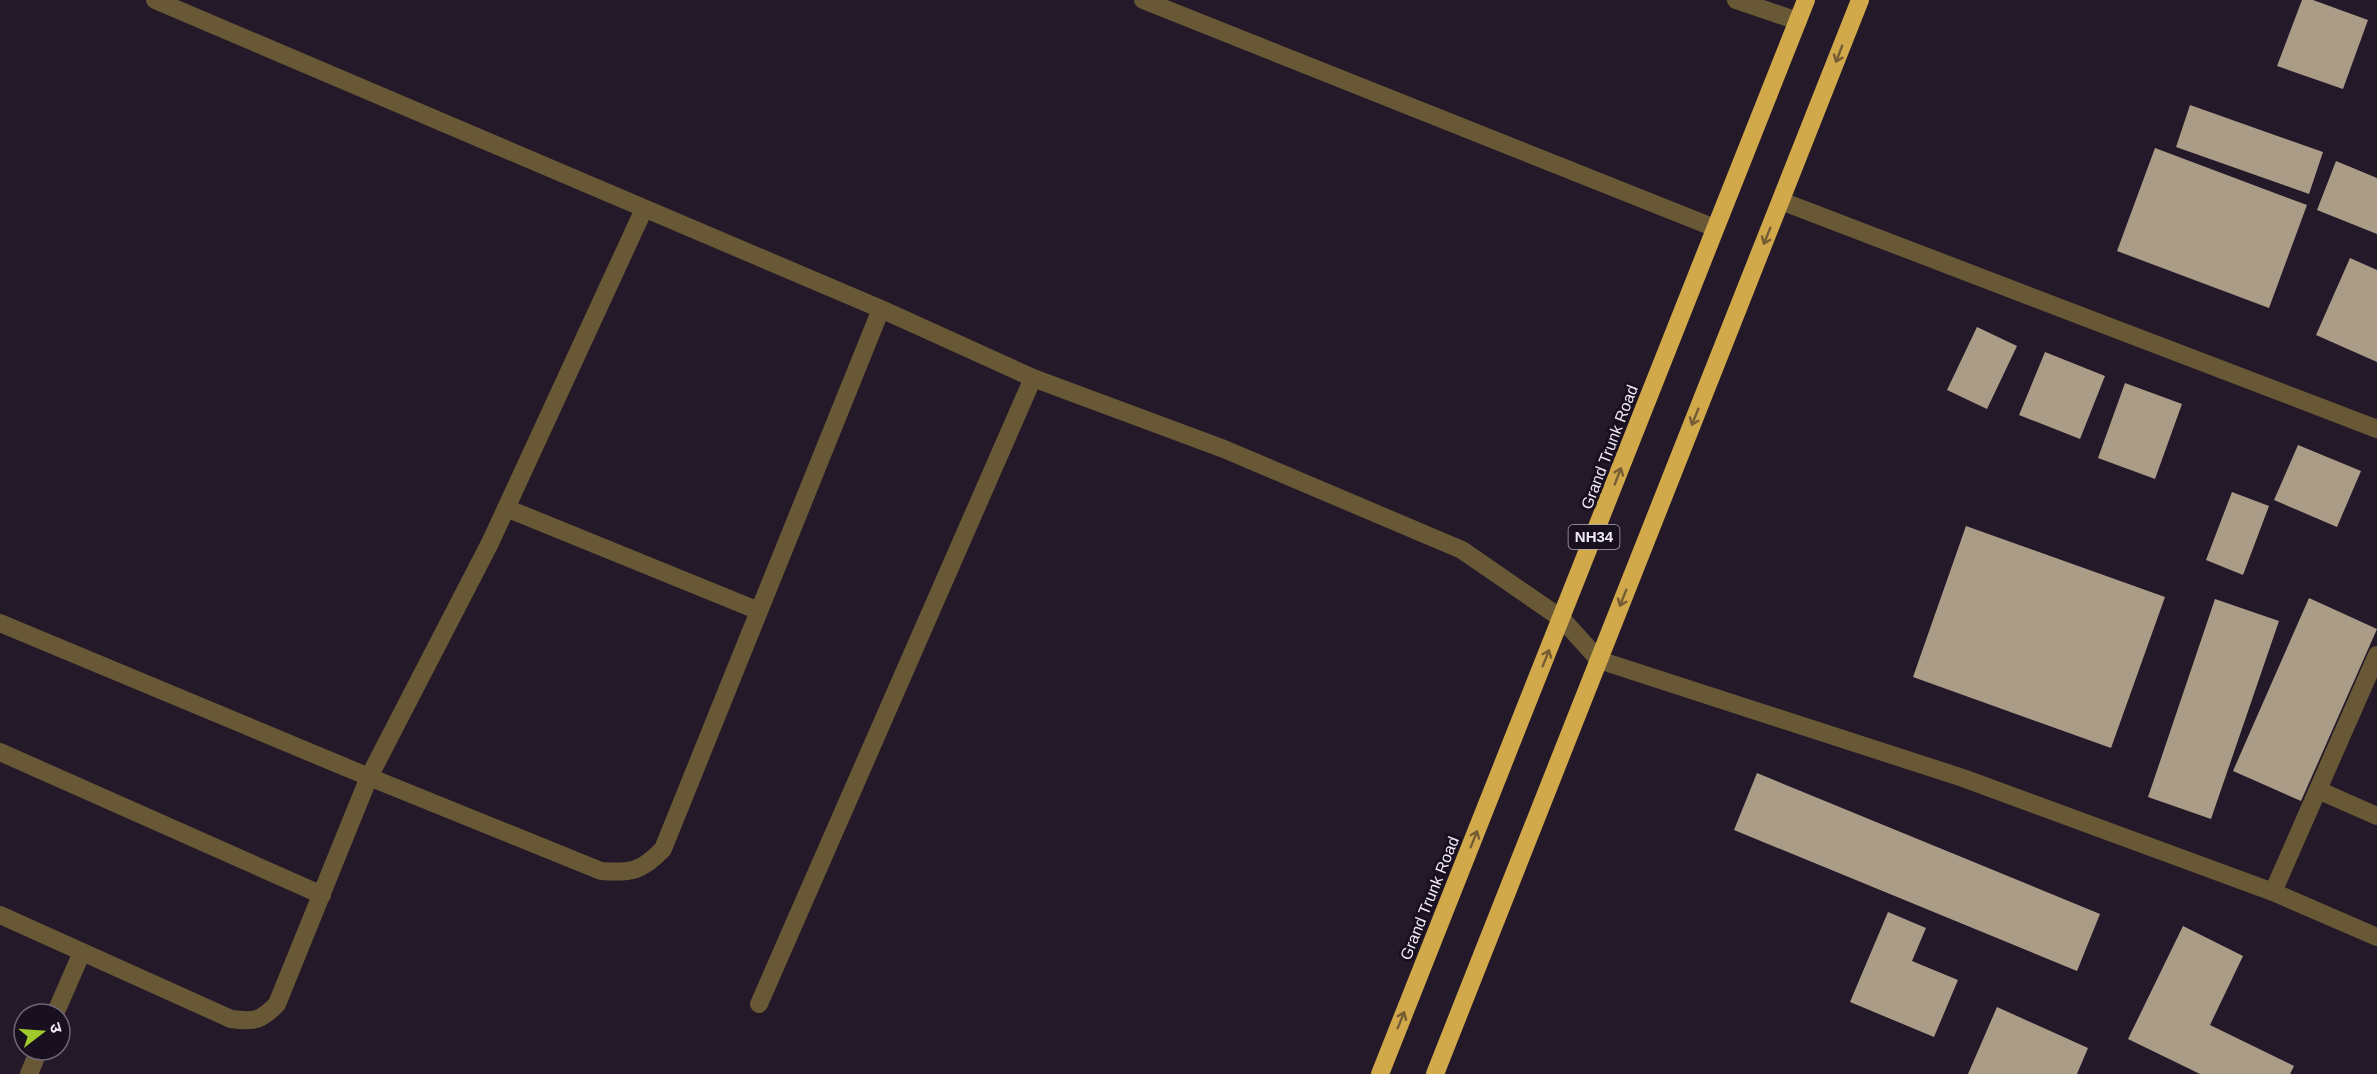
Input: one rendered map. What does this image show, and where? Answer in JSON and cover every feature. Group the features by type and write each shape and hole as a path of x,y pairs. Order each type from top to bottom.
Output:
{"highway":[{"name":"Grand Trunk Road","path":"1380,1074 1806,0"},
{"name":"NH34","path":"1435,1074 1860,0"}],"street":[{"path":"155,0 881,309 1033,378 1224,449 1462,550 1562,619 1599,660 1963,778 2273,892 2377,937"},
{"path":"1143,0 1715,228"},
{"path":"1736,0 1798,21"},
{"path":"1781,201 2377,429"},
{"path":"0,915 231,1019 246,1021 264,1018 277,1004 369,777 506,508 644,209"},
{"path":"0,623 601,871 627,873 648,865 663,849 881,309"},
{"path":"759,1004 1033,378"},
{"path":"506,508 759,611"},
{"path":"2273,892 2377,655"},
{"path":"0,752 322,895"},
{"path":"2318,790 2377,816"},
{"path":"60,1002 82,952"}],"building":[{"path":"2302,0 2313,0 2368,20 2343,89 2277,66"},
{"path":"2190,105 2323,152 2309,194 2176,147"},
{"path":"2155,148 2307,205 2269,308 2117,251"},
{"path":"2336,161 2377,178 2377,234 2317,210"},
{"path":"2350,258 2377,270 2377,362 2316,335"},
{"path":"1977,327 2017,346 1987,409 1947,390"},
{"path":"2045,352 2105,376 2080,439 2019,415"},
{"path":"2125,383 2182,404 2155,479 2098,458"},
{"path":"2298,445 2361,471 2337,527 2274,500"},
{"path":"2232,492 2269,506 2243,575 2206,560"},
{"path":"1966,526 2165,597 2111,748 1913,677"},
{"path":"2309,598 2377,629 2301,801 2233,771"},
{"path":"2215,599 2279,621 2211,819 2148,797"},
{"path":"1757,773 2100,914 2077,971 1734,830"},
{"path":"1888,912 1926,928 1912,961 1958,980 1934,1037 1850,1002"},
{"path":"2183,926 2243,956 2210,1025 2294,1066 2290,1074 2200,1074 2128,1039"},
{"path":"1997,1007 2088,1048 2077,1074 1968,1074"}]}
